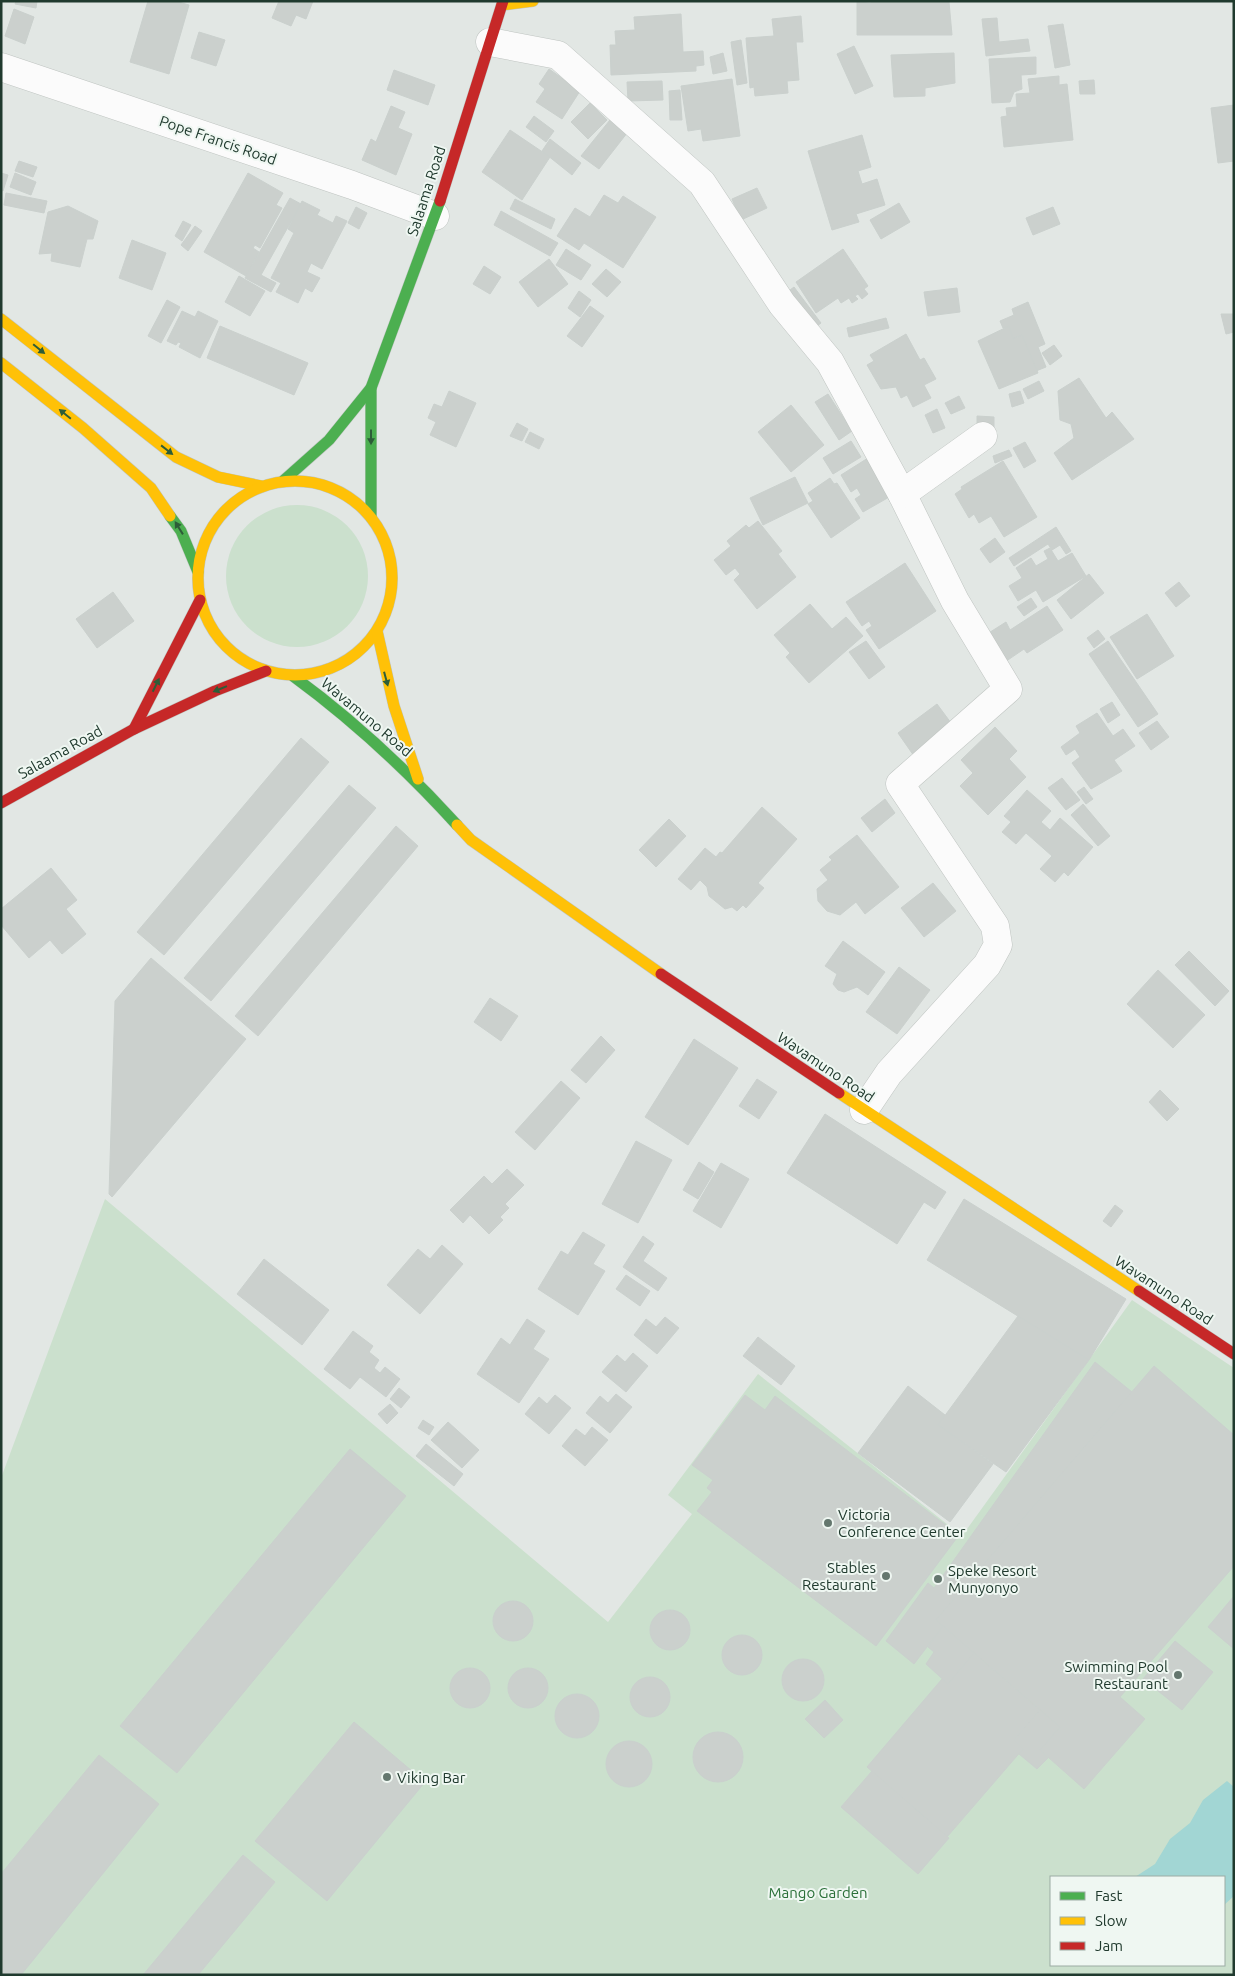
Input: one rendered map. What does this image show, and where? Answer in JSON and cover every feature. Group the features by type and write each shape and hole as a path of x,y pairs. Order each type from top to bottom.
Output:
{"main road":[{"path":"503,3 533,1"},
{"name":"Salaama Road","path":"283,481 329,440 371,388 434,216 503,3"},
{"path":"1,319 176,457 218,477 261,486"},
{"path":"1,363 83,428 151,488 182,531 198,572"},
{"name":"Salaama Road","path":"371,388 371,517"},
{"path":"303,480 332,488 357,503 371,517 386,544 392,574 390,604 377,631 361,650 341,664 318,673 293,676 266,671 243,660 224,644 209,624 200,600 198,572 203,544 216,520 236,500 261,486 283,481 303,480"},
{"path":"134,728 200,600"},
{"name":"Wavamuno Road","path":"377,631 391,699 419,783"},
{"name":"Salaama Road","path":"1,803 134,728 215,691 266,671"},
{"name":"Wavamuno Road","path":"293,676 322,697 371,738 419,783 471,840 695,998 1234,1354"}],"street":[{"path":"490,42 558,55 702,183 782,304 830,362 902,494 955,601 1008,689 900,784 994,926 998,944 987,965 889,1073 864,1110"},
{"name":"Pope Francis Road","path":"1,67 352,185 434,216"},
{"path":"902,494 984,436"}],"green space":[{"path":"297,505 311,506 324,510 347,526 363,549 367,562 367,590 363,603 347,626 324,642 311,646 297,647 283,646 270,642 247,626 231,603 227,590 226,576 227,562 231,549 247,526 270,510 283,506"},
{"name":"Speke Resort Munyonyo","path":"105,1199 608,1622 692,1514 668,1495 758,1374 962,1536 1132,1300 1234,1368 1234,1975 1,1975 1,1478"}],"water":[{"path":"1227,1781 1234,1787 1234,1896 1225,1904 1225,1876 1137,1876 1155,1864 1170,1839 1190,1823 1203,1800"}],"building":[{"path":"16,1 37,1 36,8 15,4"},
{"path":"148,1 175,1 189,5 169,74 130,62"},
{"path":"279,1 313,1 306,19 296,15 291,26 272,18"},
{"path":"871,1 949,2 952,35 857,35 857,2 871,3"},
{"path":"14,9 34,17 25,44 5,36"},
{"path":"681,14 683,52 703,51 704,65 696,66 696,71 611,75 610,45 616,45 615,31 635,30 634,17"},
{"path":"801,16 803,42 796,42 799,80 787,81 788,93 755,96 754,87 750,88 746,38 774,36 772,19"},
{"path":"997,18 999,42 1028,39 1030,51 986,56 982,19"},
{"path":"1063,24 1070,65 1055,68 1048,26"},
{"path":"199,32 225,40 216,66 191,58"},
{"path":"741,40 747,83 737,85 731,42"},
{"path":"854,46 873,86 855,94 837,54"},
{"path":"723,53 727,71 713,74 710,57"},
{"path":"954,53 955,83 925,88 925,96 894,97 891,55"},
{"path":"1036,57 1036,74 1021,75 1022,89 1014,92 1010,102 992,103 989,59"},
{"path":"549,69 580,91 562,119 536,102 545,89 539,84"},
{"path":"394,70 435,85 428,105 387,90"},
{"path":"1059,76 1059,85 1067,84 1073,140 1004,147 1001,117 1007,116 1006,108 1017,107 1016,94 1030,93 1028,79"},
{"path":"732,79 740,136 703,141 701,129 688,131 681,86"},
{"path":"1094,80 1095,94 1080,94 1079,81"},
{"path":"662,81 663,100 628,101 627,82"},
{"path":"680,90 682,120 670,120 669,91"},
{"path":"590,103 607,120 588,139 571,122"},
{"path":"1234,105 1234,161 1218,163 1211,108"},
{"path":"391,106 405,112 398,128 412,134 396,175 362,160 371,139 376,142"},
{"path":"614,115 631,128 599,169 581,156"},
{"path":"534,116 554,131 546,142 526,127"},
{"path":"510,130 550,157 522,200 482,172"},
{"path":"862,135 871,167 858,171 862,184 877,179 885,205 856,214 859,222 832,230 808,151"},
{"path":"550,139 581,163 572,175 542,151"},
{"path":"19,161 37,167 33,177 15,171"},
{"path":"1,173 8,175 3,191 1,190"},
{"path":"15,173 36,182 31,195 10,187"},
{"path":"248,173 283,193 276,205 282,208 260,248 255,245 253,248 259,252 246,276 204,252"},
{"path":"757,188 767,208 741,220 732,199"},
{"path":"6,193 47,201 44,213 4,205"},
{"path":"604,195 618,203 623,196 656,217 623,268 584,243 579,250 557,236 575,208 590,217"},
{"path":"290,198 301,204 261,275 276,283 271,292 245,278"},
{"path":"515,199 555,219 551,229 510,209"},
{"path":"302,201 320,210 317,215 333,223 336,216 347,221 322,269 311,263 307,272 320,278 312,292 305,288 298,303 276,292 281,283 271,278 294,233 288,229"},
{"path":"899,203 910,222 881,239 870,220"},
{"path":"68,206 98,221 93,239 87,239 80,267 51,261 52,253 39,254 48,212"},
{"path":"356,207 367,213 359,229 348,223"},
{"path":"1053,207 1060,224 1033,235 1026,218"},
{"path":"501,211 558,243 550,256 494,225"},
{"path":"183,221 191,225 182,241 175,236"},
{"path":"195,226 202,231 188,251 181,245"},
{"path":"132,240 166,253 152,290 119,278"},
{"path":"566,249 591,265 581,280 556,265"},
{"path":"843,249 868,286 864,289 868,294 862,299 858,294 855,296 858,299 852,303 849,298 841,303 838,298 816,313 796,282"},
{"path":"549,259 568,284 538,307 519,282"},
{"path":"484,266 501,277 490,294 473,284"},
{"path":"606,269 621,282 607,297 592,284"},
{"path":"239,276 265,291 250,316 225,302"},
{"path":"794,287 821,323 813,329 786,293"},
{"path":"957,288 960,312 928,316 924,292"},
{"path":"579,291 591,300 580,317 568,308"},
{"path":"167,300 180,307 161,343 148,336"},
{"path":"1028,302 1045,344 1038,347 1046,367 1036,371 1022,335 1013,339 1009,326 1003,328 1000,321 1014,315 1012,309"},
{"path":"590,306 604,316 582,347 567,336"},
{"path":"182,311 195,317 198,311 218,321 200,358 179,347 181,343 178,342 176,345 167,341"},
{"path":"1221,314 1234,314 1234,332 1226,334"},
{"path":"886,318 889,328 849,337 847,328"},
{"path":"220,326 308,363 294,395 207,358"},
{"path":"1009,326 1013,339 1022,335 1038,373 999,389 978,341"},
{"path":"906,334 920,360 924,358 936,379 924,385 931,398 913,407 907,395 901,398 896,387 881,389 867,365 874,361 870,355"},
{"path":"1054,345 1062,356 1050,365 1042,353"},
{"path":"1079,378 1106,418 1112,412 1134,439 1072,480 1054,453 1074,438 1071,424 1060,420 1058,391"},
{"path":"1039,381 1044,391 1028,399 1023,389"},
{"path":"449,391 476,403 456,447 430,435 436,422 428,418 434,404 442,407"},
{"path":"1020,391 1024,403 1012,407 1009,394"},
{"path":"828,394 852,431 839,440 815,402"},
{"path":"959,396 965,408 951,414 945,403"},
{"path":"791,405 824,445 791,472 758,432"},
{"path":"937,409 945,428 933,433 925,415"},
{"path":"977,416 994,417 994,429 977,429"},
{"path":"517,423 528,429 522,441 510,436"},
{"path":"530,432 544,439 539,449 525,442"},
{"path":"851,441 861,457 833,474 823,458"},
{"path":"1025,442 1036,461 1024,468 1013,448"},
{"path":"1009,450 1012,456 995,463 993,456"},
{"path":"868,458 891,496 863,512 855,499 861,495 857,488 851,492 841,475"},
{"path":"1003,461 1037,517 1004,537 991,516 979,523 974,514 969,518 955,494 962,489 961,487"},
{"path":"795,477 808,503 763,525 750,498"},
{"path":"830,478 834,484 837,483 860,518 831,538 808,504 813,501 808,493"},
{"path":"758,521 782,551 778,554 796,577 757,609 734,580 740,574 735,568 726,575 714,560 731,546 727,541 746,525 749,528"},
{"path":"1056,527 1071,551 1066,554 1060,545 1052,550 1048,544 1014,566 1009,558"},
{"path":"995,538 1005,552 990,563 980,549"},
{"path":"1050,548 1058,561 1072,553 1086,576 1043,602 1036,590 1018,601 1009,586 1022,578 1016,568 1031,558 1036,566 1048,559 1044,551"},
{"path":"905,563 936,611 879,649 866,630 872,626 869,621 862,626 846,602"},
{"path":"1089,574 1104,593 1071,619 1057,600"},
{"path":"1179,582 1190,596 1176,607 1165,593"},
{"path":"113,592 134,621 97,648 76,619"},
{"path":"1031,598 1037,607 1024,616 1017,607"},
{"path":"810,604 832,629 846,617 863,636 809,683 786,657 790,653 774,635"},
{"path":"1047,606 1063,630 1027,653 1024,649 1002,664 984,636 1006,622 1010,630"},
{"path":"1147,614 1174,656 1137,679 1110,637"},
{"path":"1098,630 1105,639 1094,648 1087,638"},
{"path":"866,641 885,667 869,679 849,652"},
{"path":"1108,641 1158,714 1138,727 1089,654"},
{"path":"1112,702 1120,715 1108,723 1100,709"},
{"path":"937,704 954,727 914,756 898,733"},
{"path":"1097,713 1113,736 1123,729 1135,746 1114,760 1122,771 1091,789 1072,763 1080,757 1075,749 1066,755 1061,747 1080,733 1076,726"},
{"path":"1157,721 1169,737 1151,750 1139,733"},
{"path":"995,727 1017,751 1009,759 1026,777 988,815 960,786 973,773 961,760"},
{"path":"301,738 329,762 164,955 137,932"},
{"path":"1062,778 1080,800 1066,810 1048,788"},
{"path":"349,785 376,808 211,1001 184,978"},
{"path":"1084,787 1093,799 1086,804 1077,792"},
{"path":"1027,790 1051,811 1041,822 1050,830 1060,818 1093,847 1068,876 1064,872 1055,882 1040,869 1052,856 1026,833 1016,844 1002,832 1011,822 1004,816"},
{"path":"885,799 895,813 872,832 861,818"},
{"path":"1083,804 1110,836 1098,846 1071,815"},
{"path":"762,807 797,839 758,883 764,888 746,908 743,905 737,911 732,907 725,909 709,896 707,887 700,880 691,890 678,879 705,848 716,857 720,852 722,853"},
{"path":"669,819 686,836 656,867 639,850"},
{"path":"396,826 418,846 258,1036 235,1016"},
{"path":"857,835 899,887 865,914 856,902 840,915 827,911 818,901 817,889 828,880 820,870 832,860 829,857"},
{"path":"51,868 77,900 66,909 86,934 62,954 50,940 29,958 1,925 1,909"},
{"path":"933,883 956,911 924,937 901,908"},
{"path":"843,941 885,972 868,995 857,987 844,992 838,990 833,984 837,974 825,966"},
{"path":"1189,951 1229,991 1215,1006 1175,965"},
{"path":"151,958 246,1039 112,1197 109,1194 115,1001"},
{"path":"899,967 930,990 897,1034 866,1012"},
{"path":"1158,970 1205,1015 1173,1048 1127,1004"},
{"path":"490,998 518,1016 501,1041 474,1022"},
{"path":"601,1036 615,1050 586,1083 571,1070"},
{"path":"694,1039 738,1068 688,1145 645,1117"},
{"path":"757,1079 777,1092 759,1119 739,1106"},
{"path":"561,1081 580,1098 535,1150 515,1132"},
{"path":"1160,1090 1179,1109 1167,1121 1149,1102"},
{"path":"825,1114 946,1192 935,1209 924,1202 897,1244 787,1173"},
{"path":"636,1141 672,1160 638,1223 602,1204"},
{"path":"699,1162 714,1172 698,1199 683,1190"},
{"path":"721,1163 749,1179 721,1228 693,1211"},
{"path":"507,1169 524,1185 505,1204 509,1208 500,1217 503,1220 489,1234 470,1215 463,1223 450,1210 484,1176 492,1184"},
{"path":"964,1199 1126,1299 1089,1360 927,1260"},
{"path":"1115,1205 1123,1211 1111,1227 1103,1221"},
{"path":"583,1232 605,1245 593,1264 605,1271 578,1315 538,1289 561,1251 568,1255"},
{"path":"643,1236 654,1244 643,1261 667,1278 658,1291 623,1267"},
{"path":"442,1245 463,1264 420,1314 387,1285 418,1249 430,1259"},
{"path":"264,1259 329,1310 302,1345 237,1294"},
{"path":"626,1275 650,1291 640,1306 616,1289"},
{"path":"1018,1316 1089,1360 1006,1472 938,1425"},
{"path":"665,1317 679,1328 657,1354 634,1335 646,1319 656,1327"},
{"path":"527,1319 545,1331 533,1349 549,1359 519,1403 477,1374 501,1338 510,1345"},
{"path":"353,1331 373,1346 369,1352 379,1360 374,1368 380,1373 385,1367 400,1379 386,1397 360,1377 350,1389 324,1369"},
{"path":"758,1337 795,1366 781,1385 743,1356"},
{"path":"633,1353 648,1366 626,1392 602,1372 617,1355 625,1362"},
{"path":"1095,1362 1132,1392 936,1620 943,1626 914,1664 886,1641 928,1583 934,1588"},
{"path":"1154,1366 1234,1435 1234,1566 1120,1697 1145,1719 1084,1789 1040,1750 1060,1727 936,1620"},
{"path":"908,1386 945,1415 938,1425 993,1464 950,1522 858,1453"},
{"path":"399,1388 410,1397 401,1408 390,1399"},
{"path":"616,1394 632,1407 610,1433 586,1413 600,1396 608,1403"},
{"path":"555,1395 571,1408 549,1434 525,1414 539,1397 547,1404"},
{"name":"Victoria Conference Center","path":"745,1395 765,1410 775,1396 959,1535 876,1646 697,1511 712,1492 707,1488 713,1480 692,1465"},
{"path":"390,1404 398,1413 387,1424 378,1414"},
{"path":"423,1420 434,1427 429,1435 418,1428"},
{"path":"448,1422 479,1450 462,1468 431,1440"},
{"path":"592,1427 608,1440 585,1466 562,1446 576,1429 585,1436"},
{"path":"426,1444 463,1474 454,1486 416,1456"},
{"path":"350,1449 406,1496 177,1773 120,1726"},
{"path":"1234,1596 1234,1649 1208,1627"},
{"path":"517,1601 524,1604 530,1610 533,1621 532,1629 524,1638 517,1641 509,1641 502,1638 494,1629 493,1617 496,1610 505,1602"},
{"path":"674,1610 681,1613 687,1619 690,1630 689,1638 681,1647 674,1650 666,1650 659,1647 651,1638 650,1626 653,1619 662,1611"},
{"path":"943,1626 974,1653 948,1684 926,1664 934,1652 928,1647"},
{"path":"746,1635 753,1638 759,1644 762,1655 761,1663 753,1672 746,1675 738,1675 731,1672 723,1663 722,1651 725,1644 734,1636"},
{"name":"Swimming Pool Restaurant","path":"1175,1641 1213,1672 1182,1710 1143,1679"},
{"path":"974,1653 1040,1710 1014,1740 1023,1749 947,1837 867,1767 942,1679 948,1684"},
{"path":"807,1659 815,1662 821,1668 824,1680 821,1692 815,1698 799,1701 791,1698 785,1692 782,1676 785,1668 791,1662"},
{"path":"474,1668 481,1671 487,1677 490,1688 489,1696 481,1705 474,1708 466,1708 459,1705 451,1696 450,1684 453,1677 462,1669"},
{"path":"532,1668 539,1671 545,1677 548,1688 547,1696 539,1705 532,1708 524,1708 517,1705 509,1696 508,1684 511,1677 520,1669"},
{"path":"654,1677 661,1680 667,1686 670,1697 669,1705 661,1714 654,1717 646,1717 639,1714 631,1705 630,1693 633,1686 642,1678"},
{"path":"581,1694 593,1700 598,1707 598,1725 593,1732 586,1737 573,1738 565,1735 558,1728 555,1712 558,1704 565,1697"},
{"path":"825,1700 843,1720 824,1738 805,1719"},
{"path":"1040,1710 1060,1727 1040,1750 1048,1758 1037,1769 1019,1754 1023,1749 1014,1740"},
{"path":"354,1722 425,1782 327,1901 255,1841"},
{"path":"713,1732 723,1732 736,1739 743,1752 743,1762 736,1775 723,1782 713,1782 704,1778 697,1771 693,1762 693,1752 697,1743 704,1736"},
{"path":"624,1741 634,1741 648,1751 652,1764 648,1777 642,1783 634,1787 624,1787 610,1777 606,1769 606,1759 616,1745"},
{"path":"99,1755 159,1804 21,1975 1,1975 1,1874"},
{"path":"872,1771 949,1838 918,1874 841,1807"},
{"path":"243,1855 275,1882 198,1975 143,1975"}],"traffic: fast":[{"path":"283,481 329,440 371,388 440,201"},
{"path":"371,388 371,517"},
{"path":"170,516 181,531 198,572"},
{"path":"293,676 379,746 457,825"}],"traffic: slow":[{"path":"502,5 533,1"},
{"path":"1,319 176,457 218,477 261,486"},
{"path":"1,363 83,428 151,488 170,516"},
{"path":"285,481 305,481 341,492 364,509 376,524 385,541 392,568 392,578 392,588 385,615 376,632 364,647 349,659 332,668 305,675 285,675 249,664 233,653 220,640 209,624 202,606 198,588 198,568 209,532 220,516 233,503 249,492 267,485 285,481"},
{"path":"377,631 394,706 418,779"},
{"path":"457,825 471,840 661,974"},
{"path":"839,1093 1139,1291"}],"traffic: jam":[{"path":"440,201 503,1"},
{"path":"134,729 200,600"},
{"path":"1,803 134,729 215,691 266,671"},
{"path":"661,974 839,1093"},
{"path":"1139,1291 1234,1354"}],"place":[{"name":"Victoria Conference Center","path":"828,1523"},
{"name":"Stables Restaurant","path":"886,1576"},
{"name":"Speke Resort Munyonyo","path":"938,1579"},
{"name":"Swimming Pool Restaurant","path":"1178,1675"},
{"name":"Viking Bar","path":"387,1777"}],"park label":[{"name":"Mango Garden","path":"818,1892"}]}
